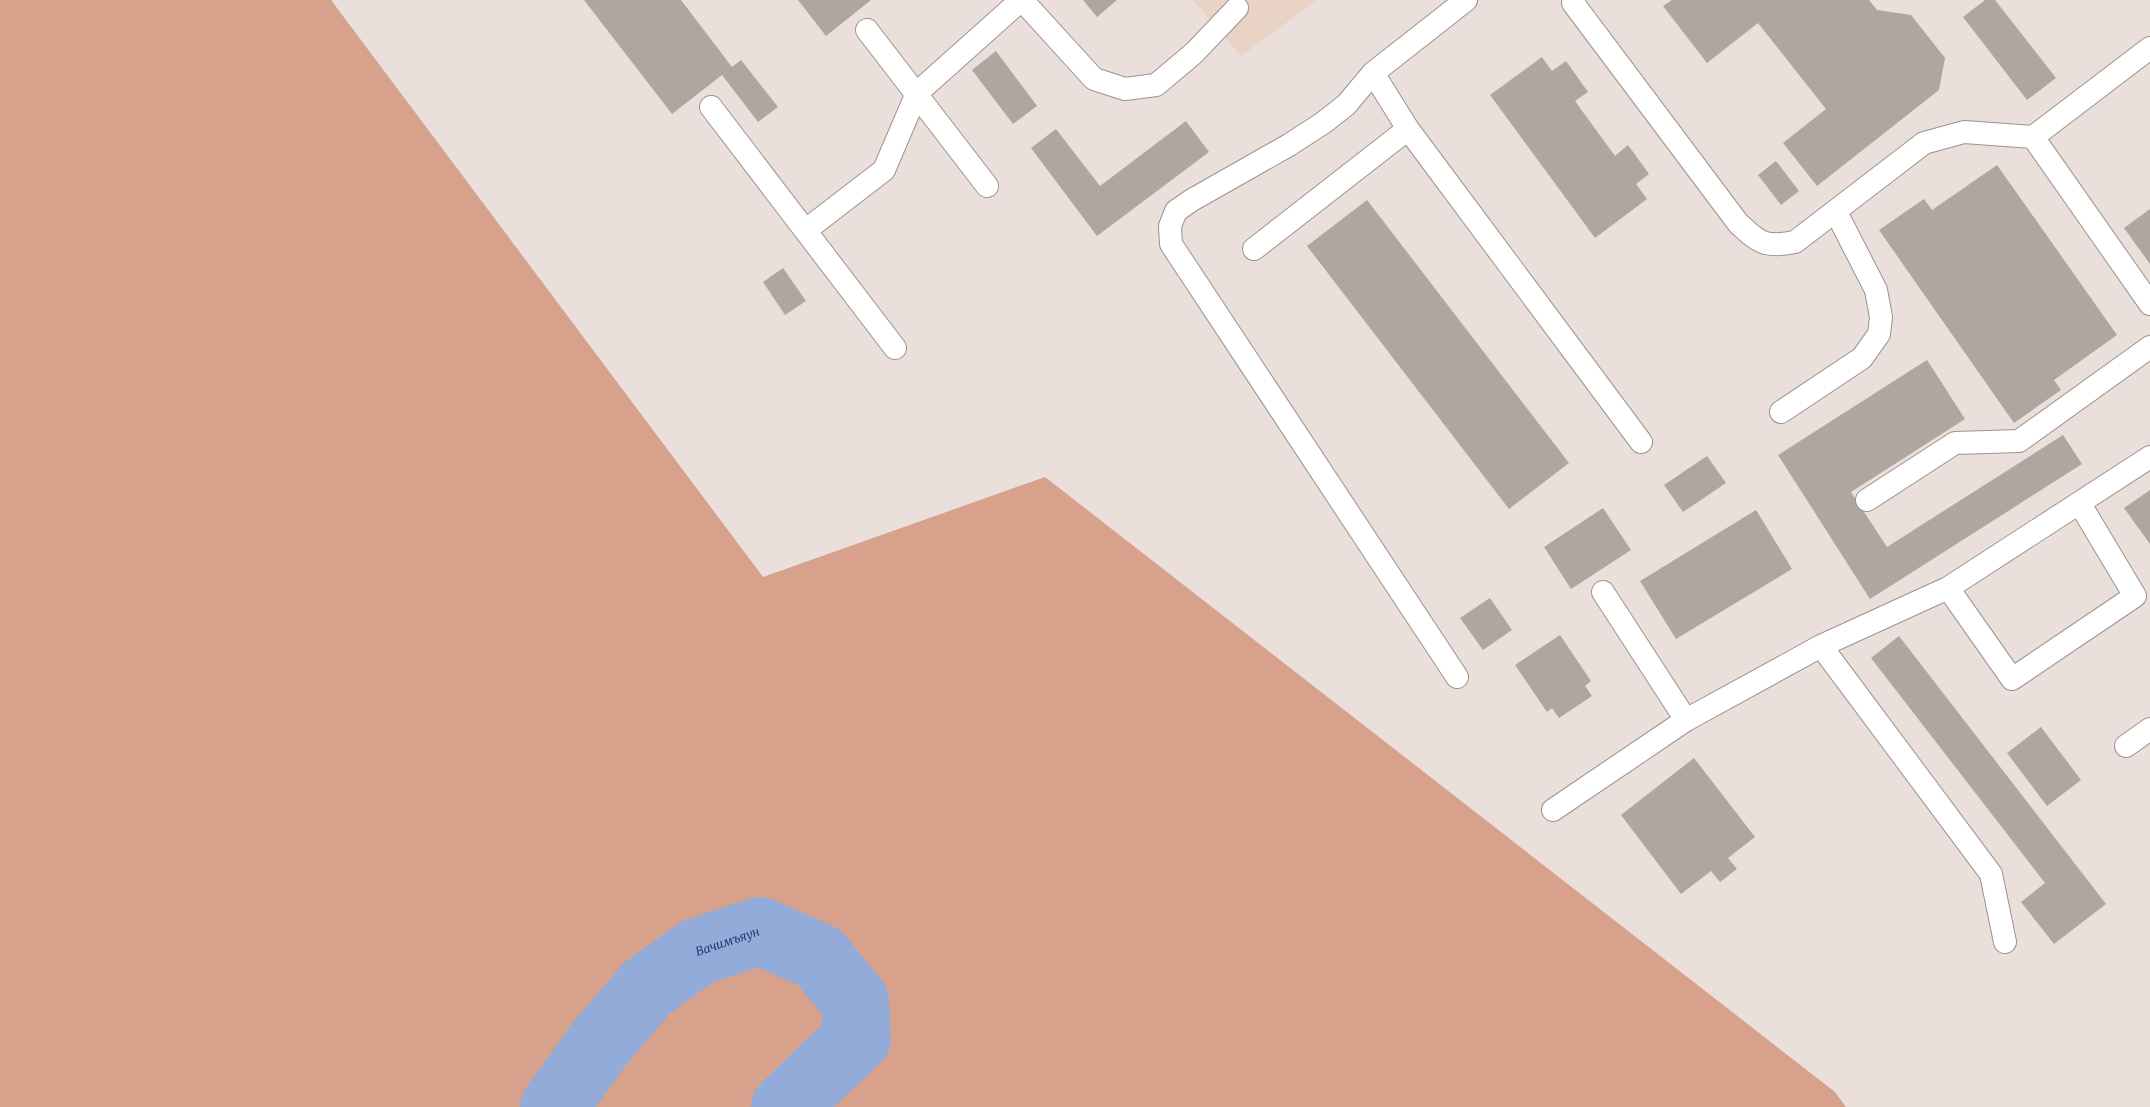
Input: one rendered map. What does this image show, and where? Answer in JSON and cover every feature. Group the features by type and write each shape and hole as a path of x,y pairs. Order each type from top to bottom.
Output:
{"lane":[{"path":"806,230 884,170 917,93 1022,0 1094,79 1125,89 1156,85 1194,53 1237,8"},
{"path":"1458,677 1171,244 1170,226 1176,211 1192,200 1289,145 1323,123 1346,105 1373,73 1466,0"},
{"path":"1573,3 1738,222 1755,239 1776,246 1795,242 1924,143 1964,132 2033,137 2150,48"},
{"path":"867,30 917,93 987,186"},
{"path":"1373,73 1408,129 1641,442"},
{"path":"711,107 895,348"},
{"path":"1254,249 1408,129"},
{"path":"2033,137 2150,304"},
{"path":"1781,412 1862,358 1879,334 1881,317 1876,290 1836,212"},
{"path":"1867,500 1955,443 2019,441 2150,347"},
{"path":"1553,810 1686,720 1821,646 1948,588 2080,504 2150,457"},
{"path":"1948,588 2012,679 2135,596 2080,504"},
{"path":"1603,592 1686,720"},
{"path":"1821,646 1991,874 2005,942"},
{"path":"2126,746 2150,729"}],"shaded area":[{"path":"0,0 331,0 763,577 1045,477 1835,1092 1846,1107 0,1107"},
{"path":"1193,0 1317,0 1241,56"}],"building":[{"path":"584,0 681,0 732,67 741,60 778,107 758,122 722,75 672,114"},
{"path":"798,0 871,0 826,36"},
{"path":"1083,0 1117,0 1097,17"},
{"path":"1672,0 1869,0 1877,10 1911,15 1945,58 1939,90 1817,186 1783,143 1826,109 1758,23 1707,63 1663,6"},
{"path":"1985,0 1995,0 2056,78 2027,100 1963,17"},
{"path":"996,51 1037,106 1013,124 972,70"},
{"path":"1542,57 1552,71 1566,61 1588,92 1575,101 1615,156 1628,145 1649,174 1636,184 1647,199 1595,238 1490,95"},
{"path":"1186,121 1209,152 1097,236 1031,148 1056,129 1100,186"},
{"path":"1776,161 1799,191 1781,205 1758,175"},
{"path":"1997,165 2117,335 2054,380 2061,390 2014,423 1879,230 1924,199 1932,210"},
{"path":"1367,200 1569,463 1509,509 1307,246"},
{"path":"2150,209 2150,264 2124,228"},
{"path":"783,268 806,301 785,315 763,282"},
{"path":"1927,360 1965,419 1851,492 1887,547 2063,435 2082,464 1870,599 1778,455"},
{"path":"1707,456 1726,483 1683,512 1664,485"},
{"path":"2150,490 2150,544 2124,508"},
{"path":"1603,508 1631,550 1571,589 1544,547"},
{"path":"1756,510 1792,569 1676,639 1640,581"},
{"path":"1490,598 1512,630 1483,650 1460,618"},
{"path":"1560,635 1591,681 1585,686 1592,696 1559,718 1552,708 1547,712 1515,665"},
{"path":"1899,636 2106,904 2054,944 2021,902 2045,883 1871,658"},
{"path":"2041,727 2081,780 2047,806 2007,753"},
{"path":"1694,758 1755,837 1728,858 1737,869 1720,882 1711,871 1681,894 1621,815"}],"waterway":[{"name":"Вачимъяун","path":"554,1107 600,1043 647,988 697,952 760,931 819,957 855,1001 857,1038 785,1107"}]}
